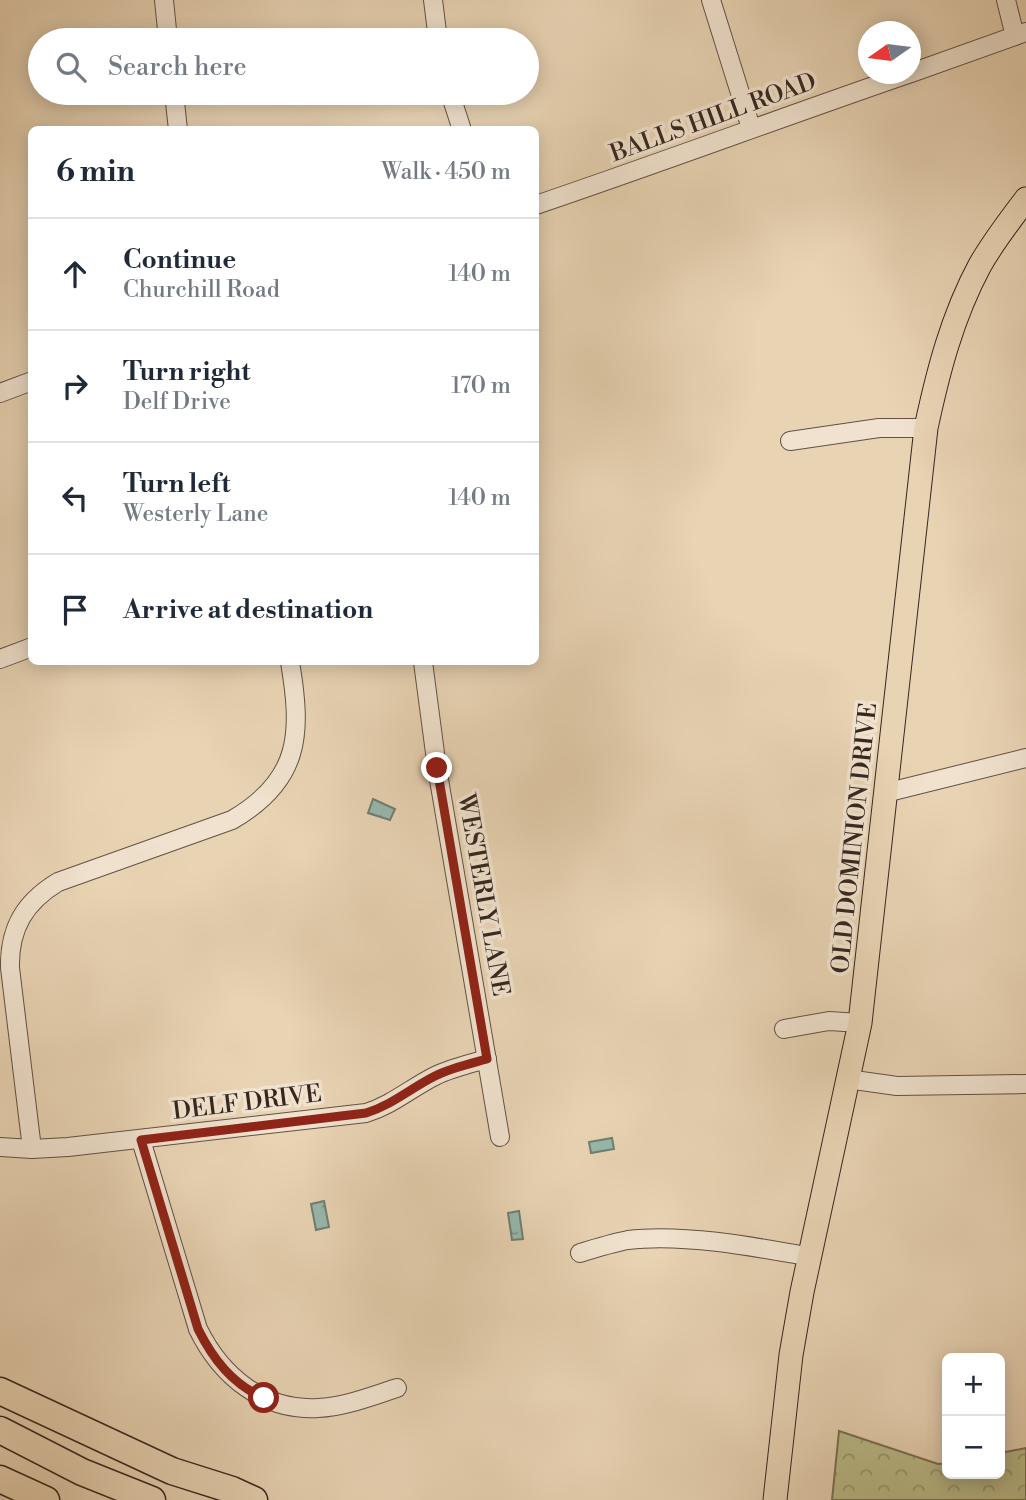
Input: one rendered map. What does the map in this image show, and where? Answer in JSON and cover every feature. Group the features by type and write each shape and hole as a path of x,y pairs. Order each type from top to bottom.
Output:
{"highway":[{"path":"0,1391 172,1471 254,1500"},
{"path":"0,1430 82,1472 152,1500"},
{"path":"0,1479 46,1500"}],"main road":[{"name":"OLD DOMINION DRIVE","path":"775,1500 791,1355 802,1292 860,1023 926,428 938,372 965,295 994,243 1026,199"}],"street":[{"path":"164,0 167,28"},
{"path":"433,0 436,28"},
{"path":"711,0 751,128"},
{"path":"1006,0 1020,34"},
{"name":"BALLS HILL ROAD","path":"921,69 1020,34"},
{"name":"BALLS HILL ROAD","path":"539,204 877,84"},
{"path":"175,105 178,126"},
{"path":"454,105 461,126"},
{"path":"0,393 28,382"},
{"path":"790,441 879,428 926,428"},
{"path":"0,659 28,648"},
{"path":"32,1149 9,968 9,950 20,918 41,892 58,881 232,820 252,809 267,795 290,760 296,738 297,718 290,665"},
{"name":"WESTERLY LANE","path":"423,665 437,768 500,1137"},
{"path":"885,793 1026,758"},
{"path":"783,1029 829,1021 860,1023"},
{"name":"DELF DRIVE","path":"0,1147 32,1149 141,1140 366,1113 392,1103 433,1077 487,1059"},
{"path":"847,1079 897,1086 1026,1084"},
{"path":"141,1140 198,1329 207,1348 221,1367 237,1382 256,1394 295,1408 318,1409 340,1405 397,1388"},
{"path":"580,1253 626,1240 656,1238 745,1245 811,1257"}],"green space":[{"path":"839,1431 942,1464 942,1479 1005,1479 1005,1452 1026,1448 1026,1500 832,1500"}],"water":[{"path":"373,799 395,809 390,820 368,813"},
{"path":"612,1138 614,1149 591,1153 589,1142"},
{"path":"324,1201 329,1227 316,1230 311,1204"},
{"path":"519,1211 523,1239 512,1240 508,1213"}],"route":[{"path":"264,1398 237,1382 207,1348 198,1329 141,1140 366,1113 401,1098 433,1077 487,1059 437,768"}]}
